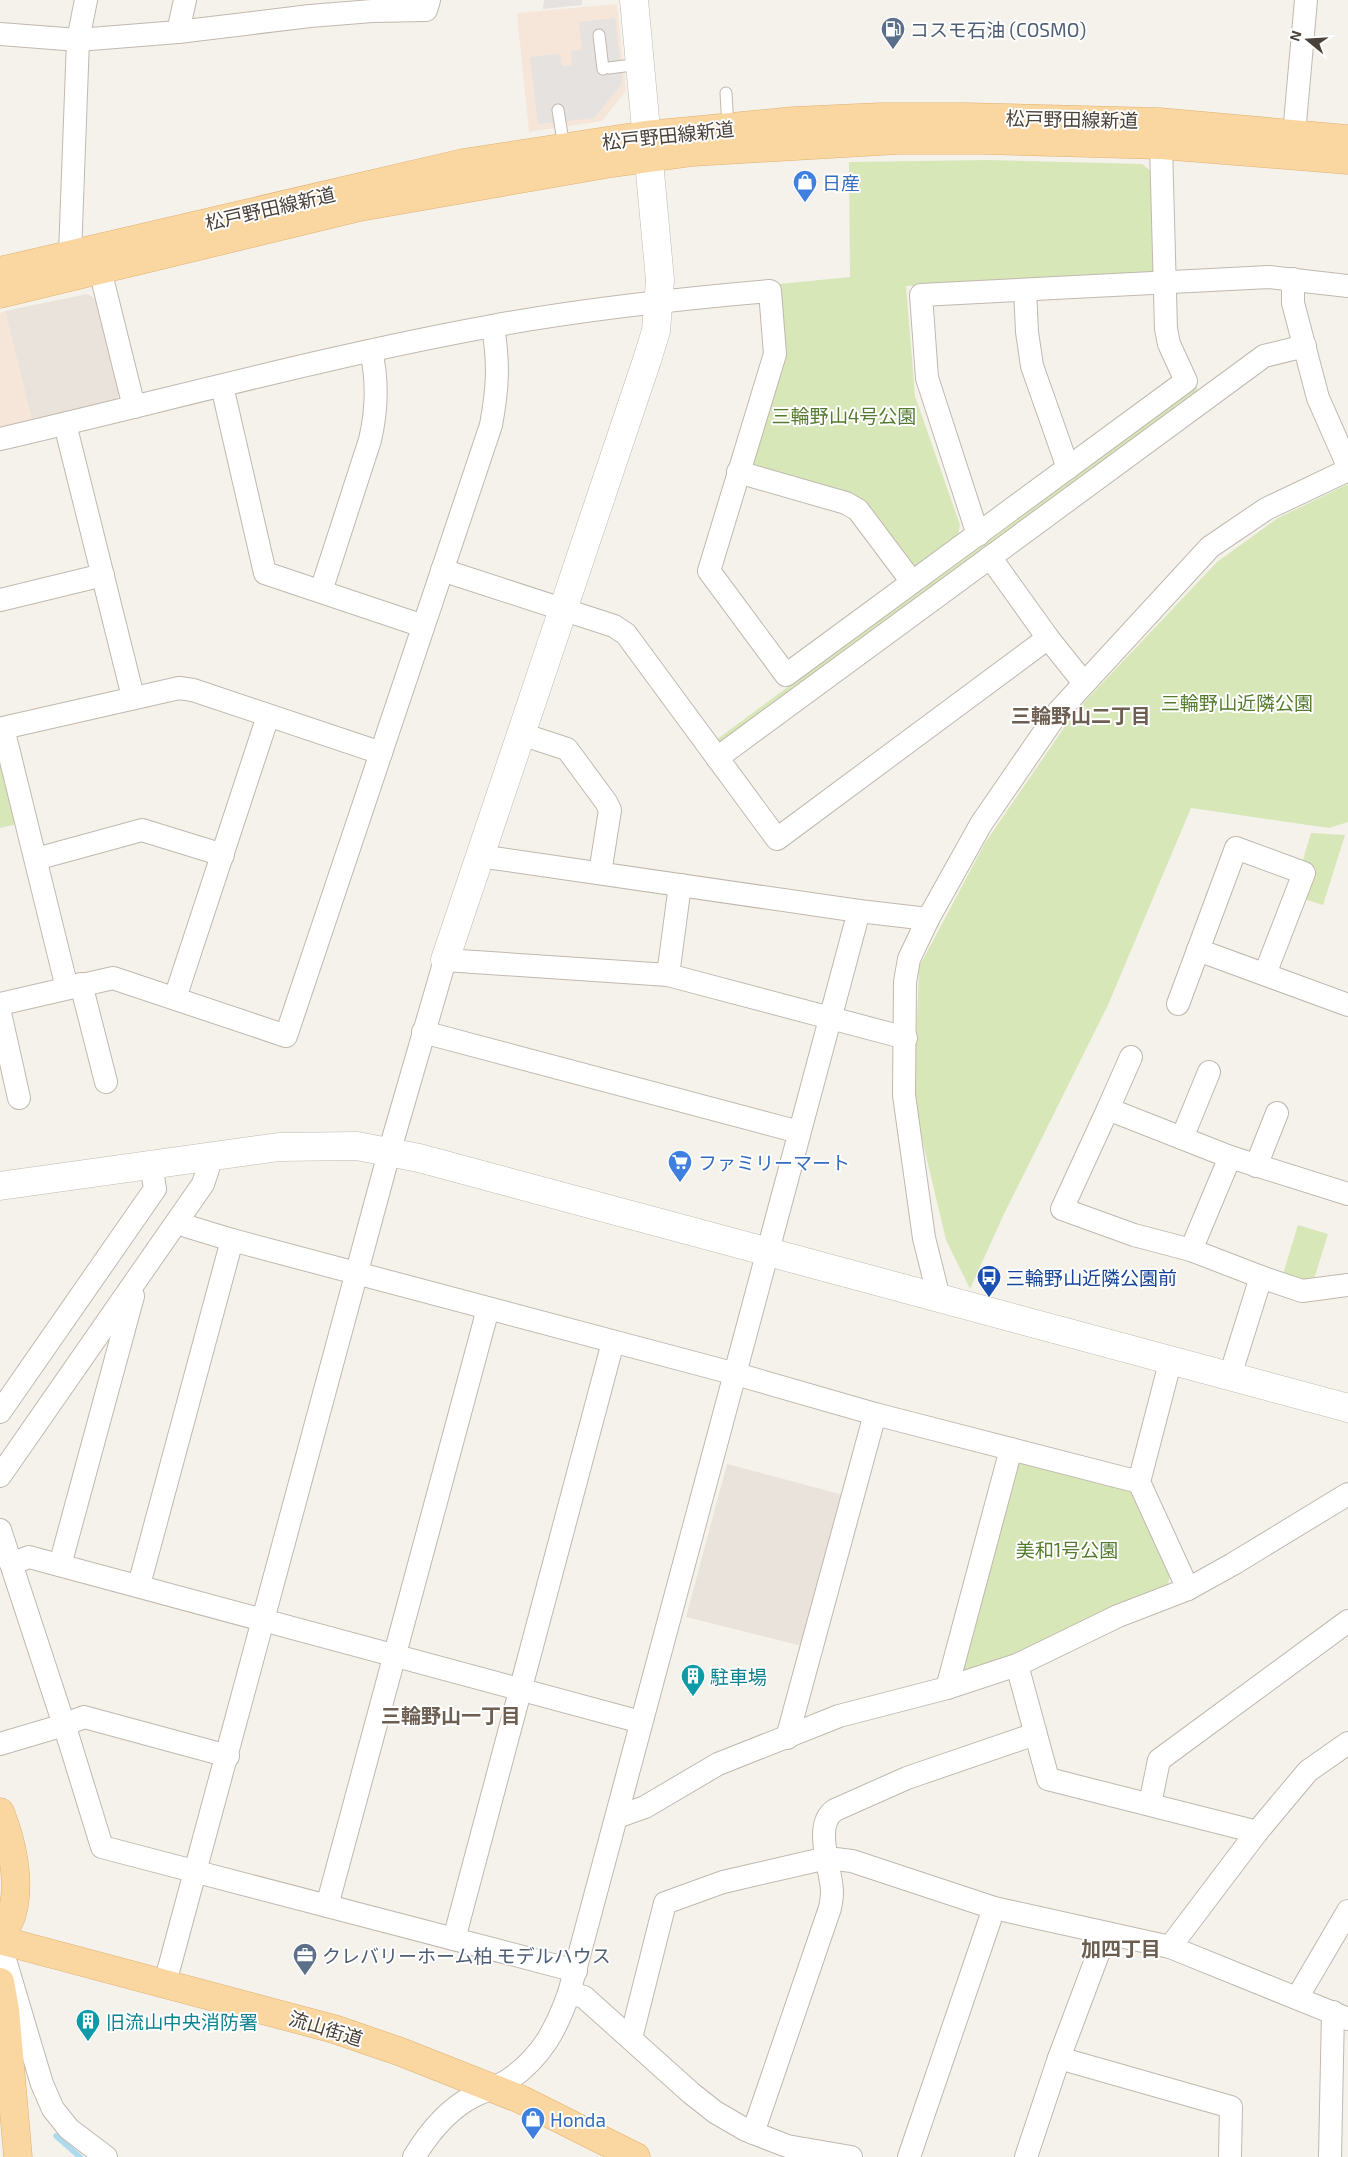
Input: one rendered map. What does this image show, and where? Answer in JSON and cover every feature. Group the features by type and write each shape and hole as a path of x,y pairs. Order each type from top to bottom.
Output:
{"main road":[{"name":"松戸野田線新道","path":"0,294 360,207 648,146 728,127 794,121 880,117 967,117 1159,122 1348,139"},
{"name":"松戸野田線新道","path":"0,271 464,163 564,148 648,146 694,152 898,140 984,140 1161,144 1348,160"},
{"path":"0,1812 12,1854 16,1877 12,1915 0,1940"},
{"name":"流山街道","path":"0,1940 334,2029 401,2052 520,2099 636,2157"},
{"path":"0,1982 5,2010 18,2157"}],"street":[{"path":"70,254 78,40 86,0"},
{"path":"178,32 185,0"},
{"path":"0,34 78,40 178,32 312,8 372,11 426,10 429,0"},
{"path":"165,1983 423,1032 479,856 648,360 656,331 660,301 660,280 634,0"},
{"path":"1294,134 1306,0"},
{"path":"0,439 371,351 493,326 660,301 770,291 775,354 708,571 786,675 1186,381 1169,344 1166,329 1161,144"},
{"path":"100,270 134,407"},
{"path":"978,535 927,378 921,295 1269,277 1348,286"},
{"path":"1293,279 1293,303 1318,398 1348,466"},
{"path":"1025,290 1027,332 1032,366 1068,468"},
{"path":"0,1004 113,978 286,1036 491,425 498,391 498,359 493,326"},
{"path":"717,758 1264,356 1305,346"},
{"path":"321,591 374,423 376,370 371,351"},
{"path":"222,386 266,573 423,626"},
{"path":"65,424 133,697"},
{"path":"939,1298 924,1238 904,1095 906,1038 904,982 909,959 928,919 981,824 1058,712 1210,547 1266,509 1348,470"},
{"path":"738,472 846,504 858,510 912,582"},
{"path":"990,556 1048,638 1084,683"},
{"path":"442,570 614,626 626,634 777,839 1048,638"},
{"path":"0,600 103,576"},
{"path":"106,1082 74,986 36,859 2,721 179,688 193,690 381,754"},
{"path":"175,998 268,716"},
{"path":"521,734 567,749 606,802 610,810 600,873"},
{"path":"36,859 142,830 223,855"},
{"path":"1178,1004 1236,848 1304,873 1265,974"},
{"path":"479,856 859,911 928,919"},
{"path":"668,975 680,885"},
{"path":"414,2157 425,2139 465,2101 491,2087 508,2081 546,2044 559,2022 570,1993 859,911"},
{"path":"1198,950 1348,1005"},
{"path":"445,960 668,975 831,1020 906,1038"},
{"path":"0,1012 19,1098"},
{"path":"423,1032 799,1132"},
{"path":"1131,1057 1062,1209 1134,1235 1191,1250 1302,1291 1348,1285"},
{"path":"1182,1138 1209,1072"},
{"path":"1108,1109 1230,1157 1348,1194"},
{"path":"1256,1166 1277,1113"},
{"path":"0,1186 279,1147 357,1146 419,1158 1348,1408"},
{"path":"0,1476 203,1184 208,1169 207,1156"},
{"path":"1191,1250 1230,1157"},
{"path":"0,1412 156,1189 151,1164"},
{"path":"179,1220 186,1226 232,1240 736,1374 875,1414 1138,1482"},
{"path":"139,1586 232,1240"},
{"path":"1230,1376 1261,1276"},
{"path":"60,1565 138,1280"},
{"path":"327,1906 488,1309"},
{"path":"454,1939 613,1342"},
{"path":"1171,1360 1138,1482 1188,1589"},
{"path":"787,1738 875,1414"},
{"path":"947,1688 1011,1449"},
{"path":"617,1817 645,1807 718,1764 839,1716 947,1688 1018,1665 1118,1616 1188,1589 1348,1494"},
{"path":"0,1530 102,1847 576,1970"},
{"path":"11,1564 29,1557 641,1722"},
{"path":"1150,1804 1159,1760 1348,1621"},
{"path":"1018,1665 1048,1779 1257,1832"},
{"path":"0,1744 84,1717 228,1756"},
{"path":"752,2133 830,1908 832,1891 824,1826 827,1818 833,1812 907,1778 1035,1734"},
{"path":"1170,1947 1257,1832 1308,1771 1348,1743"},
{"path":"630,2038 665,1903 723,1882 827,1858 852,1861 994,1908 1170,1947 1340,2015 1330,2157"},
{"path":"909,2157 994,1908"},
{"path":"1297,1998 1348,1911"},
{"path":"1026,2157 1059,2058 1106,1933"},
{"path":"0,1940 42,2084 53,2109 70,2129 106,2157"},
{"path":"570,1993 584,1997 715,2112 752,2133 787,2146 851,2157"},
{"path":"1059,2058 1231,2108 1230,2157"}],"lane":[{"path":"599,36 606,68 640,64"},
{"path":"726,93 728,127"},
{"path":"558,110 564,148"}],"shaded area":[{"path":"544,0 582,0 582,5 543,9"},
{"path":"617,4 626,91 602,121 529,132 517,13"},
{"path":"615,18 622,77 621,85 594,118 538,124 530,57 560,54 562,66 572,65 571,51 582,50 579,22"},
{"path":"87,294 98,300 120,392 116,401 32,421 5,311"},
{"path":"5,311 32,421 0,429 0,313"},
{"path":"727,1464 847,1496 806,1647 686,1617"}],"green space":[{"name":"三輪野山4号公園","path":"988,160 1142,164 1152,172 1156,267 1151,274 906,286 915,396 960,525 958,535 919,565 911,565 862,501 755,466 752,458 784,357 779,284 850,277 849,162"},
{"path":"1196,386 1199,393 723,743 716,740"},
{"name":"三輪野山近隣公園","path":"1348,484 1348,822 1329,828 1191,808 1108,1005 1003,1216 970,1289 946,1240 919,1126 916,1103 916,1046 919,967 985,843 1074,713 1217,562 1278,518"},
{"path":"0,756 17,824 0,828"},
{"path":"1311,833 1345,835 1323,905 1304,899 1316,869 1302,863"},
{"path":"1298,1225 1328,1234 1314,1279 1303,1280 1283,1274"},
{"name":"美和1号公園","path":"1021,1462 1127,1487 1137,1495 1171,1573 1167,1587 967,1675 958,1668 1012,1465"}],"waterway":[{"path":"56,2136 80,2157"}],"place":[{"name":"コスモ石油 (COSMO)","path":"893,50"},
{"name":"日産","path":"805,203"},
{"name":"ファミリーマート","path":"680,1183"},
{"name":"三輪野山近隣公園前","path":"989,1298"},
{"name":"駐車場","path":"693,1697"},
{"name":"クレバリーホーム柏 モデルハウス","path":"305,1976"},
{"name":"旧流山中央消防署","path":"88,2042"},
{"name":"Honda","path":"533,2140"}],"district":[{"name":"三輪野山二丁目","path":"1081,715"},
{"name":"三輪野山一丁目","path":"451,1715"},
{"name":"加四丁目","path":"1121,1948"}]}
